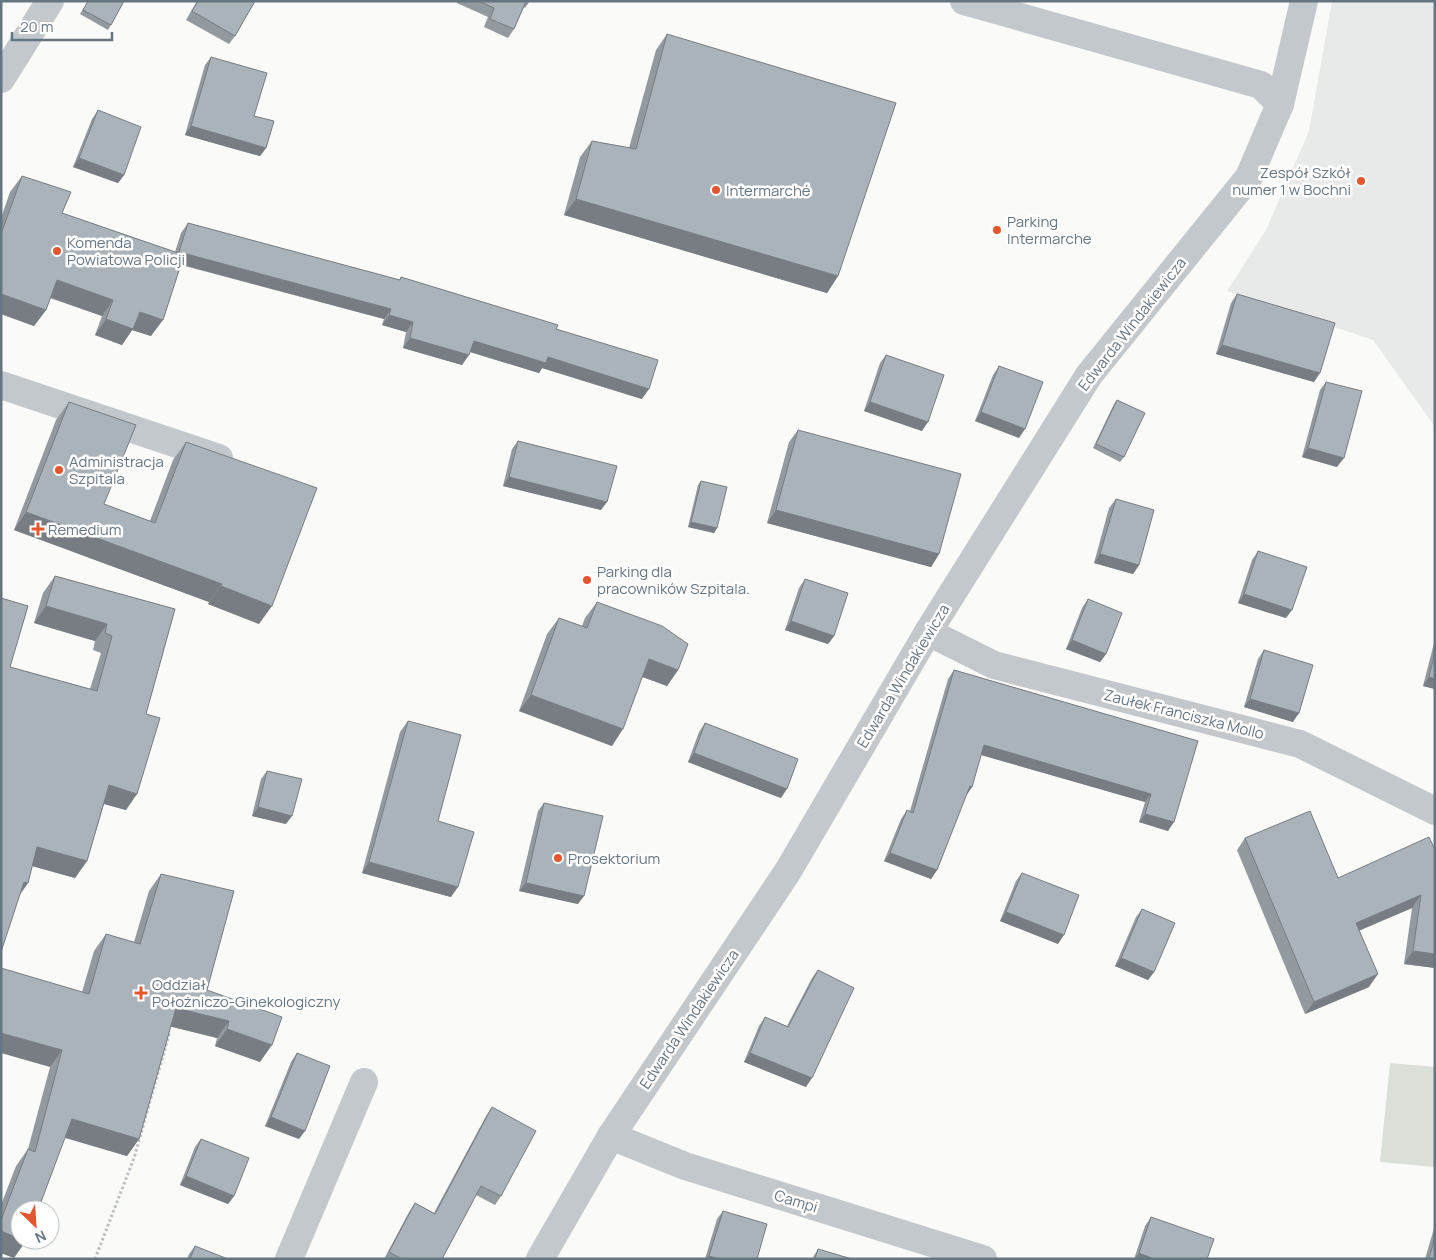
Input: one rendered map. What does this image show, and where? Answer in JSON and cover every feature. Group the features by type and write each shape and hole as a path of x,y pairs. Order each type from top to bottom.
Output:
{"street":[{"path":"1,78 50,1"},
{"path":"964,1 1030,10 1262,85 1280,104"},
{"name":"Edwarda Windakiewicza","path":"540,1259 611,1136 788,871 928,632 1089,375 1250,177 1280,104 1304,1"},
{"path":"1,385 241,466"},
{"name":"Zaułek Franciszka Mollo","path":"928,632 994,664 1300,744 1435,811"},
{"path":"289,1259 364,1082"},
{"name":"Campi","path":"611,1136 685,1166 983,1259"}],"path":[{"path":"95,1259 134,1158 170,1032"}],"shaded area":[{"name":"Zespół Szkół numer 1 w Bochni","path":"1332,1 1435,1 1435,427 1373,340 1227,291 1266,230 1309,131"},
{"path":"1390,1063 1435,1067 1435,1167 1380,1162"}],"building":[{"path":"88,1 124,1 111,25 83,10"},
{"path":"198,1 255,1 235,36 192,11"},
{"path":"478,1 526,1 514,29 490,19 494,8"},
{"name":"Intermarché","path":"667,34 896,103 838,276 576,199 592,141 636,149"},
{"path":"211,57 267,73 254,116 274,121 266,148 191,126"},
{"path":"98,110 141,127 124,175 79,158"},
{"name":"Komenda Powiatowa Policji","path":"22,176 71,192 62,213 184,255 163,320 140,312 133,329 106,319 113,300 57,280 46,310 1,294 1,234"},
{"path":"188,223 400,280 401,277 558,325 556,329 658,360 649,389 548,357 546,363 474,341 469,355 410,338 413,322 389,315 391,309 179,252"},
{"path":"1237,294 1335,323 1320,373 1222,345"},
{"path":"886,355 944,375 928,422 870,402"},
{"path":"999,366 1043,382 1025,429 981,412"},
{"path":"1326,382 1362,391 1344,458 1308,448"},
{"path":"1117,400 1145,413 1124,457 1096,444"},
{"path":"69,402 136,425 104,504 155,523 186,442 317,488 272,606 221,586 222,584 26,512"},
{"path":"798,430 961,474 939,554 776,510"},
{"path":"518,441 617,466 607,502 509,477"},
{"path":"701,481 727,487 717,528 691,522"},
{"path":"1116,499 1154,510 1139,565 1100,554"},
{"path":"1258,551 1307,567 1292,610 1244,594"},
{"path":"55,576 175,609 146,714 160,718 137,794 109,785 87,861 37,847 28,883 24,882 1,952 1,598 28,606 10,667 97,691 112,636 105,633 107,624 46,606"},
{"path":"805,579 848,593 834,636 791,621"},
{"path":"1088,599 1122,613 1106,654 1072,640"},
{"path":"597,602 662,626 688,644 678,670 649,659 623,729 531,695 559,618 587,628"},
{"path":"1264,650 1313,665 1299,713 1250,699"},
{"path":"1435,652 1435,679 1429,677"},
{"path":"954,670 1198,741 1174,822 1145,814 1151,794 984,745 972,787 970,786 937,870 890,853 907,810 913,813"},
{"path":"408,721 461,735 438,821 474,832 458,887 369,862"},
{"path":"705,723 798,759 787,789 694,753"},
{"path":"267,771 302,779 292,816 258,807"},
{"name":"Prosektorium","path":"544,803 603,816 584,896 526,883"},
{"path":"1310,811 1338,878 1429,837 1435,850 1435,954 1413,951 1421,895 1356,923 1378,974 1314,1002 1245,838"},
{"path":"1022,873 1079,895 1064,935 1006,912"},
{"name":"Oddział Położniczo-Ginekologiczny","path":"161,874 234,891 207,990 282,1017 272,1045 227,1029 229,1021 176,1008 139,1139 72,1119 42,1200 10,1200 10,1235 1,1231 1,1220 28,1149 35,1152 62,1050 1,1033 1,968 89,994 106,934 140,944"},
{"path":"1142,909 1175,923 1154,972 1121,958"},
{"path":"818,970 854,988 812,1078 750,1053 765,1017 788,1027"},
{"path":"297,1053 330,1066 305,1131 271,1117"},
{"path":"492,1107 536,1131 501,1196 481,1186 442,1259 402,1259 389,1252 415,1203 435,1214"},
{"path":"201,1139 249,1158 234,1196 186,1176"},
{"path":"723,1211 767,1224 757,1259 719,1259 709,1256"},
{"path":"1151,1217 1214,1239 1207,1259 1154,1259 1139,1253"},
{"path":"1435,1237 1435,1259 1429,1259"},
{"path":"195,1246 228,1259 190,1259"},
{"path":"818,1249 852,1259 815,1259"}],"place":[{"name":"Zespół Szkół numer 1 w Bochni","path":"1361,181"},
{"name":"Intermarché","path":"716,190"},
{"name":"Parking Intermarche","path":"997,230"},
{"name":"Komenda Powiatowa Policji","path":"57,251"},
{"name":"Administracja Szpitala","path":"59,470"},
{"name":"Remedium","path":"38,529"},
{"name":"Parking dla pracowników Szpitala.","path":"587,580"},
{"name":"Prosektorium","path":"558,858"},
{"name":"Oddział Położniczo-Ginekologiczny","path":"141,993"}]}
